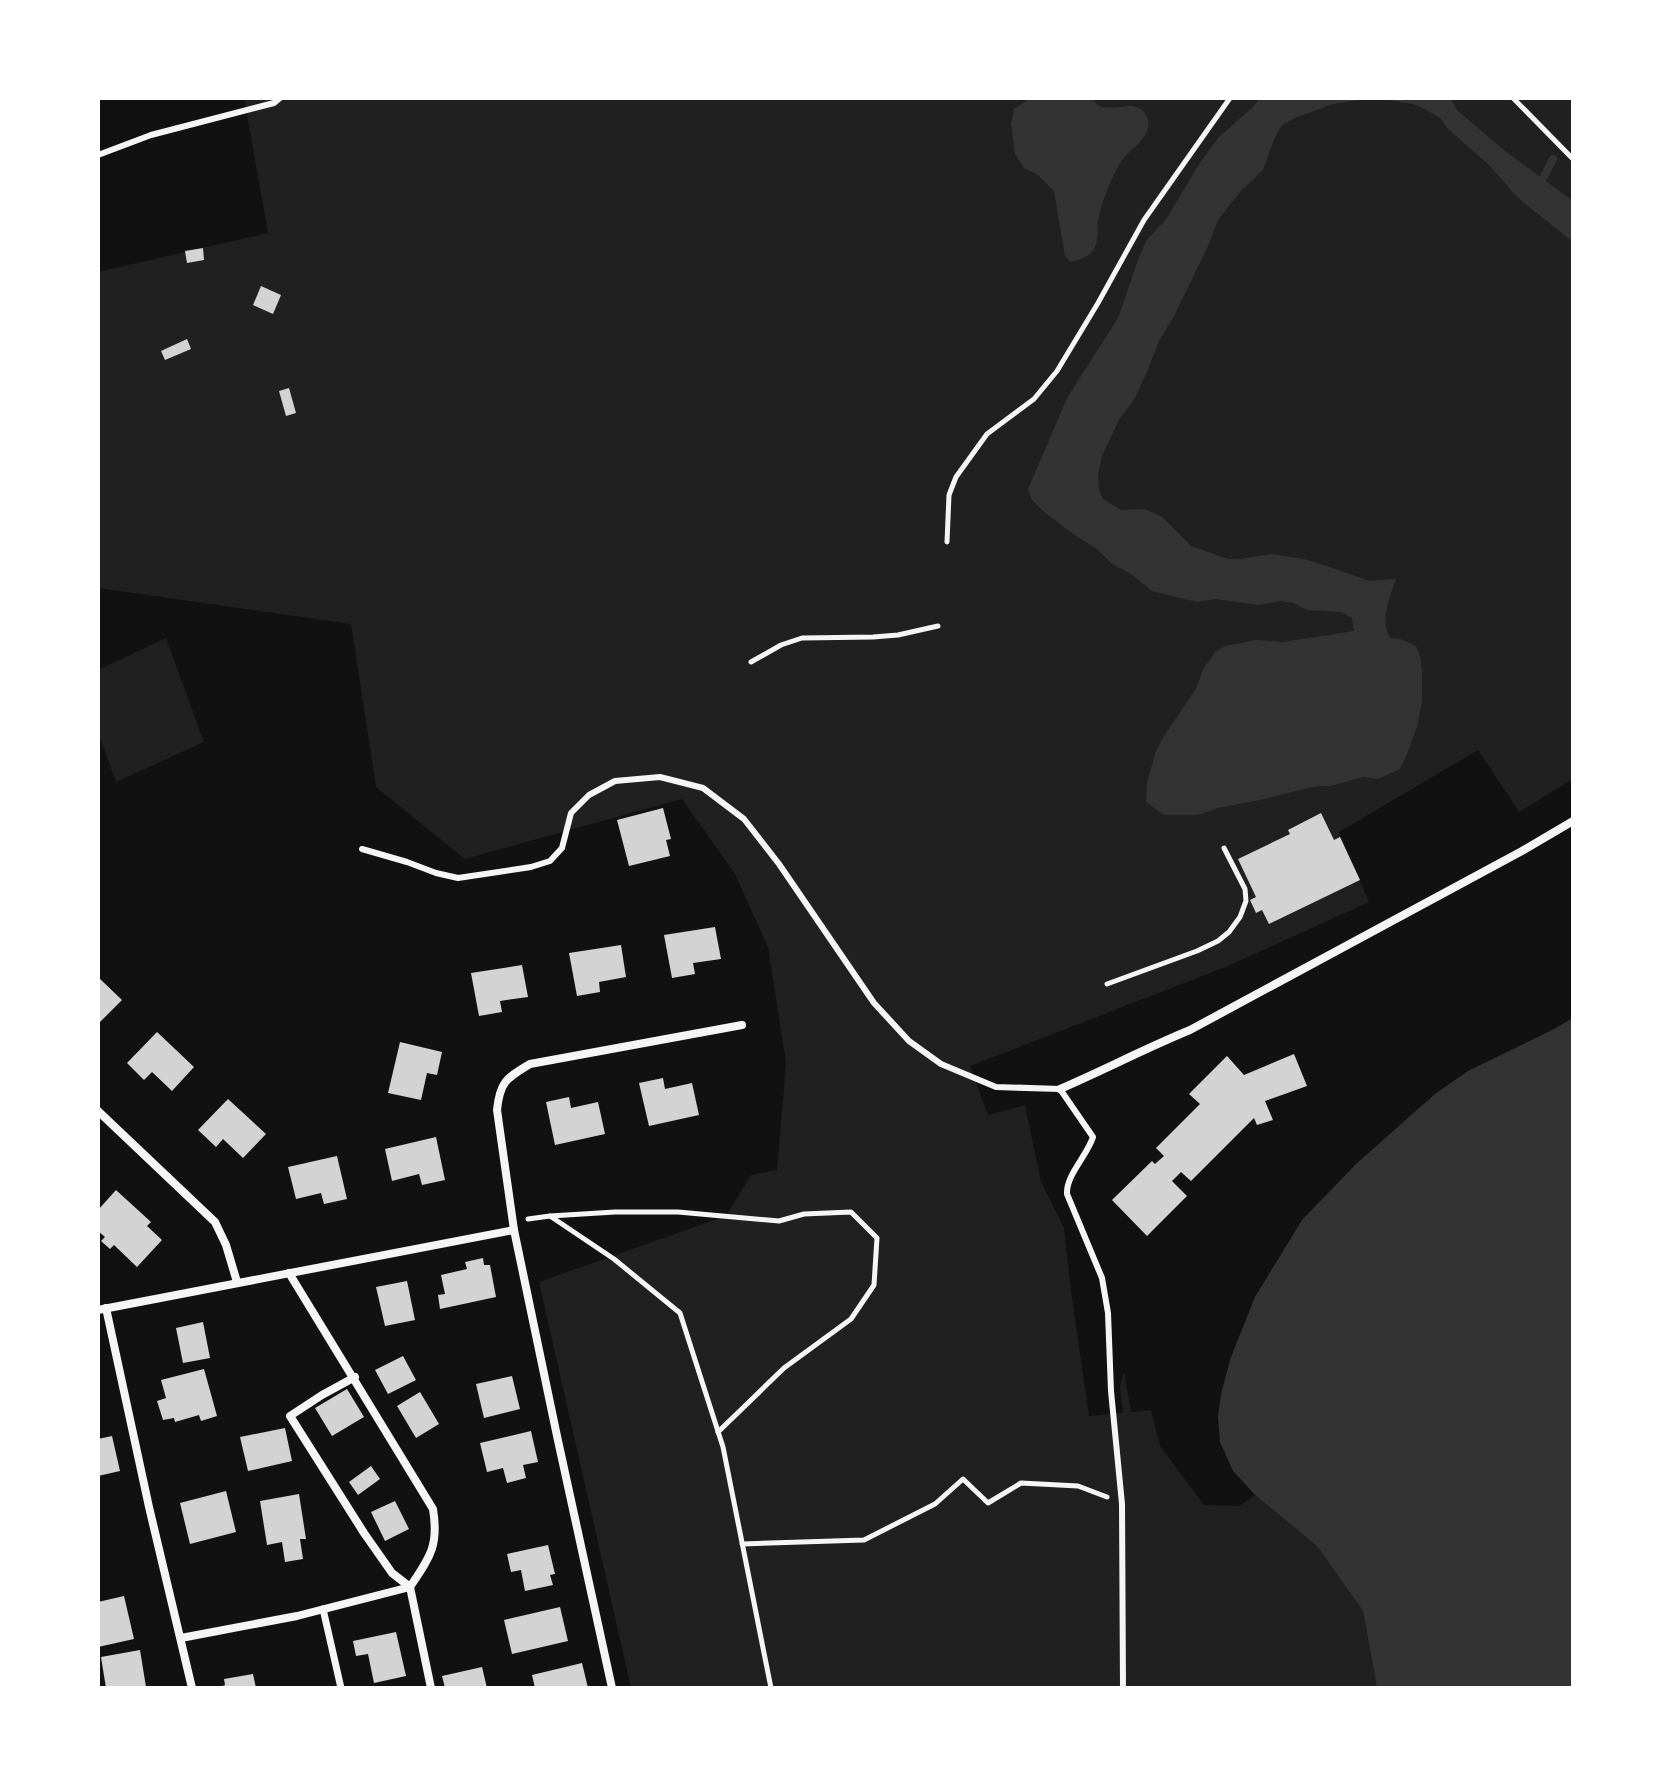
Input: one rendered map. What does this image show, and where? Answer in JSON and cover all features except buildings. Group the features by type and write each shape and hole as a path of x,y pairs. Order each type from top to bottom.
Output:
{"street":[{"path":"1060,1089 1190,1030 1573,821"},
{"path":"612,1688 514,1226 497,1110 498,1091 509,1077 530,1064 742,1025"},
{"path":"98,1111 215,1222 226,1245 237,1282"},
{"path":"192,1688 102,1309 514,1226"},
{"path":"181,1638 297,1616 410,1587 429,1558 437,1532 433,1509 289,1273"},
{"path":"355,1377 290,1416 392,1573 410,1587 431,1688"},
{"path":"323,1609 341,1688"}],"lane":[{"path":"98,155 151,135 274,103 280,98"},
{"path":"362,849 458,878 531,867 550,861 562,848 571,813 589,795 615,781 660,777 703,788 744,819 779,864 874,1003 909,1041 941,1064 996,1087 1060,1089 1093,1137 1089,1150 1066,1185 1102,1278 1108,1313 1111,1391 1122,1504 1123,1688"}],"path":[{"path":"947,542 949,495 956,477 987,434 1025,407 1057,371 1144,220 1230,98"},
{"path":"1513,98 1573,159"},
{"path":"751,662 781,645 802,638 898,635 938,626"},
{"path":"1107,984 1197,951 1229,932 1240,917 1246,901 1245,889 1224,848"},
{"path":"514,1226 550,1216 615,1212 678,1212 779,1221 804,1214 851,1212 877,1238 874,1285 851,1319 784,1368 718,1432"},
{"path":"550,1216 614,1259 680,1313 723,1447 771,1688"},
{"path":"742,1544 864,1540 935,1504 963,1479 988,1503 1021,1483 1078,1486 1122,1504"}],"shaded area":[{"path":"244,98 1573,98 1573,779 1519,812 1478,750 1339,832 1369,902 1228,966 970,1066 988,1115 1025,1105 1041,1182 1064,1228 1089,1416 1123,1413 1120,1388 1124,1371 1131,1412 1151,1410 1160,1446 1204,1505 1240,1506 1255,1495 1317,1546 1363,1611 1377,1688 631,1688 539,1282 726,1216 751,1175 777,1170 786,1063 768,947 735,874 682,799 465,859 376,787 351,624 98,588 98,272 268,233"},
{"path":"1031,98 1092,98 1104,107 1135,106 1146,115 1148,122 1145,135 1121,162 1111,182 1099,214 1093,251 1071,262 1065,256 1054,191 1038,175 1024,168 1015,154 1011,124 1014,109"},
{"path":"1260,98 1450,98 1457,110 1505,151 1573,201 1573,242 1518,198 1440,118 1413,104 1366,99 1333,104 1282,125 1263,170 1218,220 1134,400 1120,418 1102,456 1099,490 1103,499 1121,510 1144,509 1161,516 1191,546 1228,559 1270,554 1304,559 1369,581 1396,579 1387,609 1387,631 1390,638 1416,646 1422,670 1422,701 1417,727 1400,769 1378,779 1363,777 1330,786 1317,786 1198,815 1164,815 1146,802 1147,783 1156,751 1216,651 1256,640 1283,642 1354,631 1352,618 1341,612 1307,610 1281,601 1259,605 1215,599 1197,602 1152,591 1043,511 1032,500 1028,489 1067,398 1118,318 1146,241 1167,218 1219,137"},
{"path":"166,638 204,742 116,782 98,732 98,670"},
{"path":"1573,1018 1573,1688 1377,1688 1363,1611 1317,1546 1255,1495 1233,1471 1220,1442 1218,1418 1221,1394 1231,1357 1255,1297 1302,1220 1356,1164 1435,1094 1468,1071"}],"waterway":[{"path":"1540,184 1553,159"}]}
